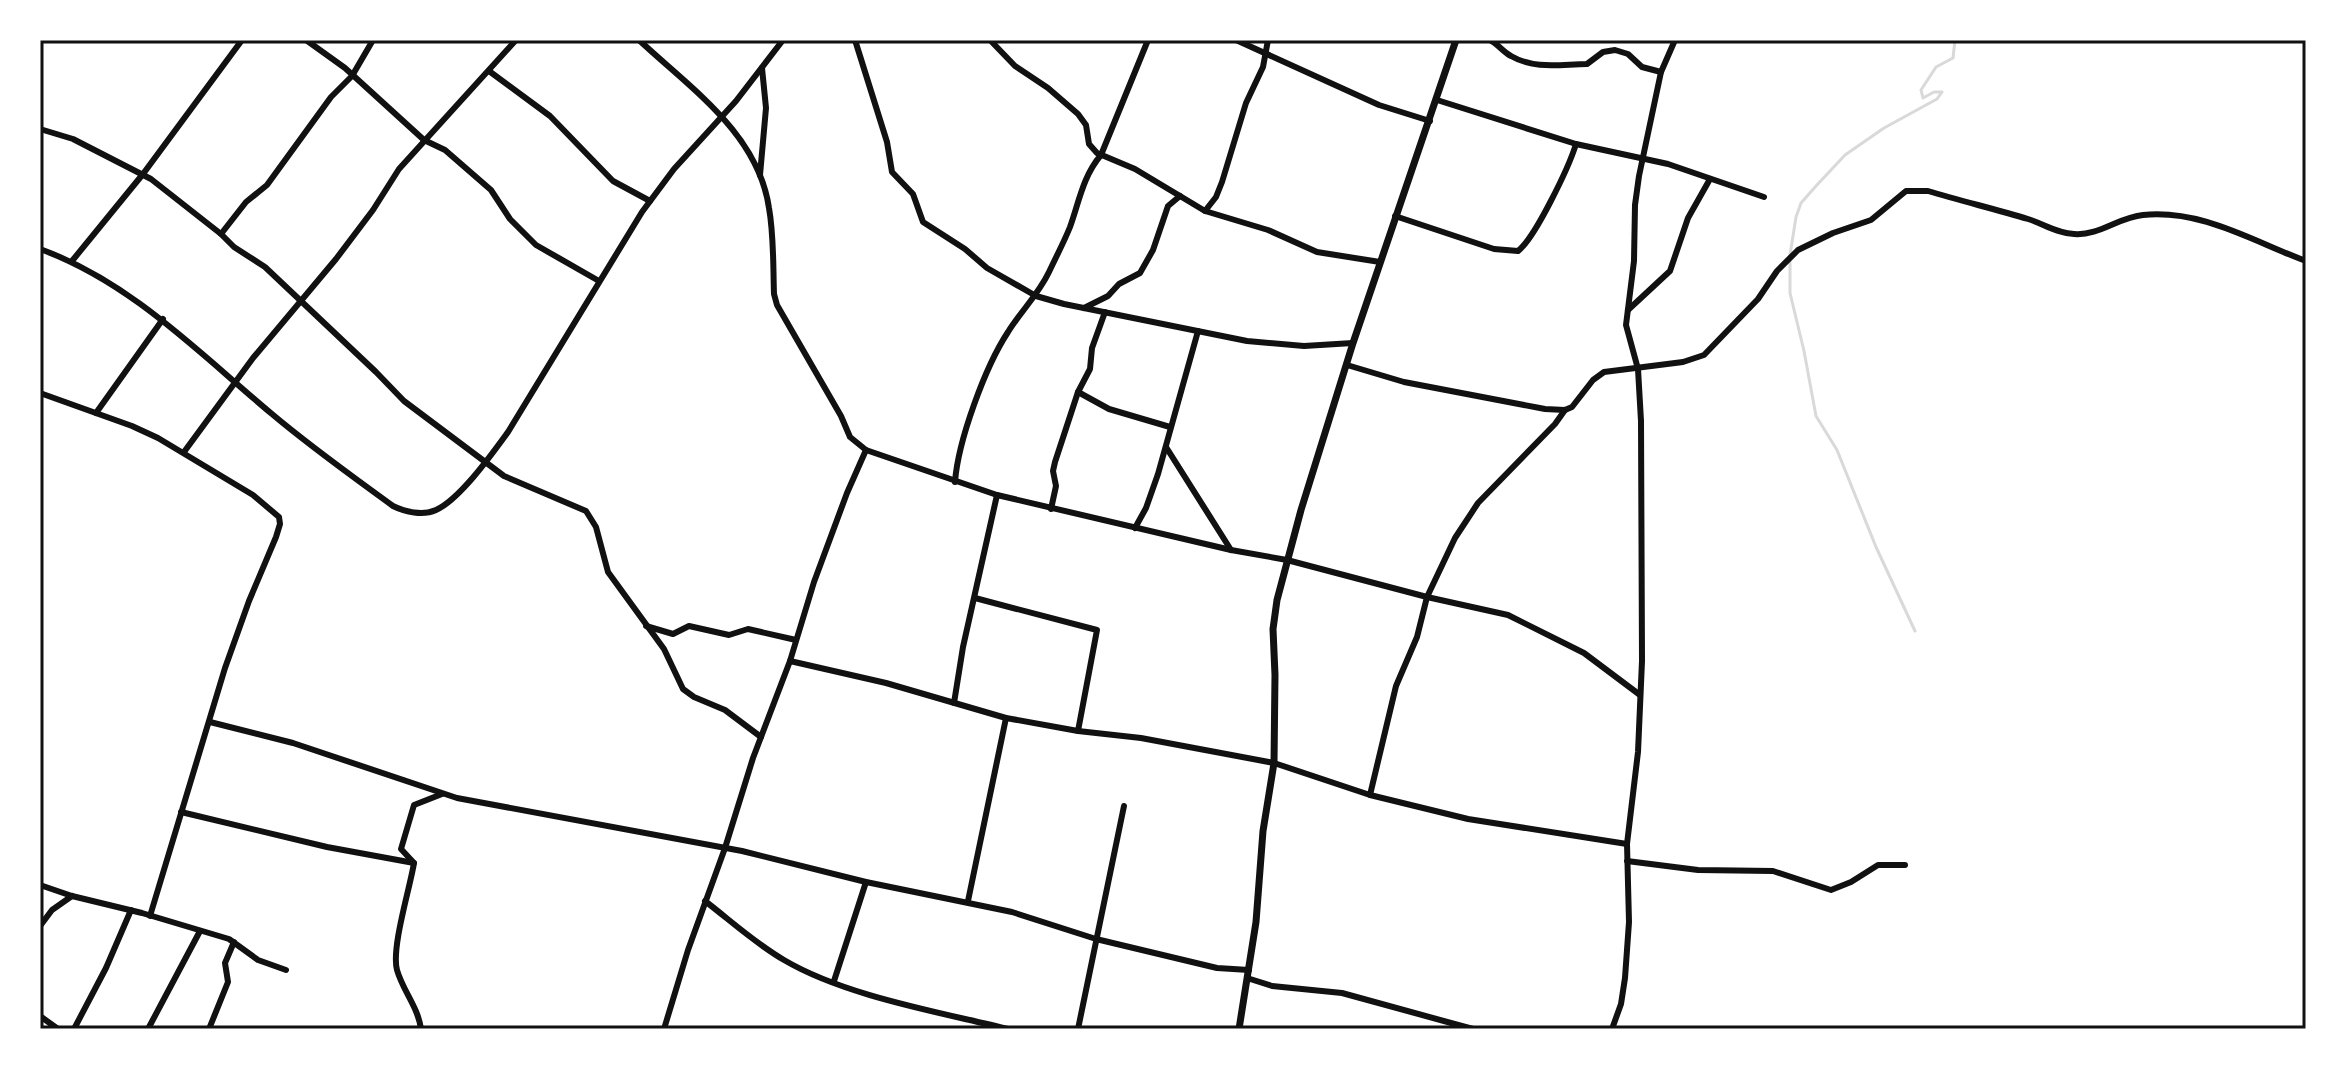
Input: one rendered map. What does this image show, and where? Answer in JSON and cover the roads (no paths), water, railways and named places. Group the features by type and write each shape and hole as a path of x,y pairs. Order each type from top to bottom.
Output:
{"street":[{"path":"72,261 143,174 242,40"},
{"path":"306,40 424,140 445,150 491,190 510,219 536,245 599,281"},
{"path":"221,234 246,202 267,185 331,97 352,76 373,40"},
{"path":"184,452 235,381 373,210 399,169 516,40"},
{"path":"639,40 740,136 761,178 769,208 777,305 850,437 866,450 955,482 1051,509 1287,560 1427,597 1493,610 1520,619 1594,659 1640,695"},
{"path":"40,249 72,261 163,319 318,452 397,508 423,513 437,510 485,463 508,432 650,201 674,169 736,101 783,40"},
{"path":"855,40 887,142 892,172 913,194 923,222 965,249 987,268 1036,296 1084,308 1247,341 1304,346 1353,343"},
{"path":"990,40 1015,66 1048,88 1078,114 1086,125 1089,144 1101,155 1135,169 1205,211 1268,230 1317,252 1380,262"},
{"path":"955,482 958,462 982,385 1006,334 1036,296 1070,227 1091,167 1101,155 1148,40"},
{"path":"1236,40 1379,105 1430,121"},
{"path":"1205,211 1216,197 1222,182 1246,103 1263,67 1268,40"},
{"path":"1239,1029 1274,763 1273,629 1287,560 1353,343 1456,40"},
{"path":"1490,40 1514,58 1545,66 1569,62 1587,64 1603,52 1615,50 1628,54 1642,67 1661,72"},
{"path":"1612,1029 1621,1004 1629,922 1627,844 1638,752 1643,591 1638,369 1627,331 1628,310 1642,158 1661,72 1675,40"},
{"path":"761,178 766,108 762,68"},
{"path":"489,71 550,116 613,181 650,201"},
{"path":"1437,100 1576,144 1682,168 1764,197"},
{"path":"40,129 73,139 143,174 234,247 265,267 404,401 485,463 507,478 586,511 596,527 608,572 669,655 675,675 687,693 725,710 761,737"},
{"path":"1395,216 1479,245 1518,251 1528,240 1567,170 1576,144"},
{"path":"1628,310 1670,271 1688,218 1710,179"},
{"path":"1347,365 1404,382 1545,409 1565,410 1572,407 1598,375 1612,370 1683,362 1704,355 1758,299 1777,271 1798,250 1833,233 1871,220 1902,193 1911,190 1928,191 2033,221 2061,233 2087,234 2119,220 2143,215 2185,217 2221,226 2262,246 2306,261"},
{"path":"1084,308 1108,296 1119,284 1140,273 1153,250 1164,213 1180,196"},
{"path":"1051,509 1056,486 1054,468 1064,429 1090,369 1092,348 1105,312"},
{"path":"96,413 163,319"},
{"path":"1135,528 1151,497 1198,331"},
{"path":"1078,392 1086,399 1121,413 1170,427"},
{"path":"40,393 132,426 184,452 269,506 279,517 280,524 236,634 150,916"},
{"path":"1370,795 1396,686 1417,637 1427,597 1469,514 1565,410"},
{"path":"1166,447 1231,550"},
{"path":"664,1029 814,582 866,450"},
{"path":"954,703 963,647 997,495"},
{"path":"975,598 1097,630 1078,731"},
{"path":"645,625 673,634 689,626 729,635 748,629 796,640"},
{"path":"790,661 1006,718 1141,738 1274,763 1370,795 1478,821 1627,844"},
{"path":"968,901 1006,718"},
{"path":"210,722 293,743 442,794 725,848 866,882 968,901 1038,919 1096,939 1248,974 1272,986 1342,993 1473,1029"},
{"path":"414,863 401,849 412,808 421,800 442,794"},
{"path":"1078,1029 1124,806"},
{"path":"181,812 327,847 414,863"},
{"path":"1627,861 1698,870 1773,871 1828,890 1851,882 1878,865 1905,865"},
{"path":"414,863 396,964 420,1019 421,1029"},
{"path":"834,981 866,882"},
{"path":"40,885 234,942 258,960 286,970"},
{"path":"40,926 52,910 72,896"},
{"path":"705,901 784,960 834,981 911,1006 1008,1029"},
{"path":"74,1029 106,968 131,910"},
{"path":"148,1029 200,931"},
{"path":"209,1029 228,982 225,963 234,942"},
{"path":"40,1016 58,1029"}],"waterway":[{"path":"1790,255 1801,203 1845,155 1884,128 1937,99 1942,92 1934,92 1923,98 1921,90 1936,67 1953,58 1955,40"},
{"path":"1790,262 1790,293 1816,416 1837,450 1876,547 1915,631"}]}
